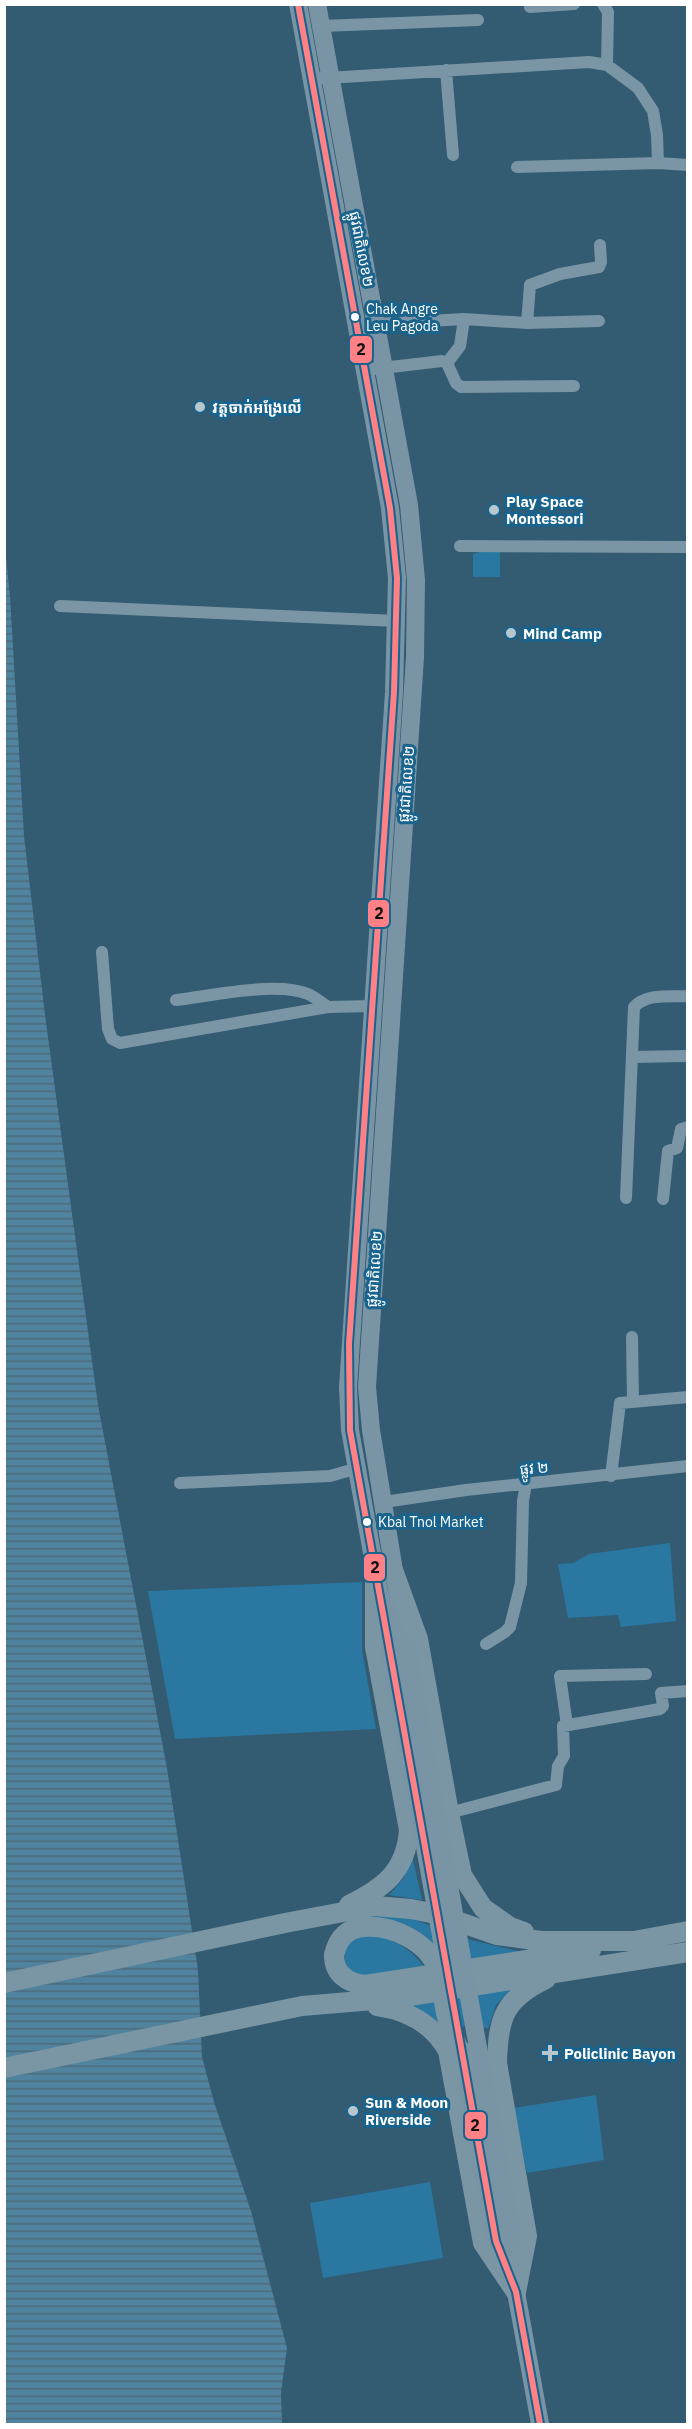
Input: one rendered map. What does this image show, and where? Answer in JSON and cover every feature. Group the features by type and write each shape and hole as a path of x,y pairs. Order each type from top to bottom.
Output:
{"highway":[{"path":"384,1571 418,1639 462,1875 483,1908 510,1927 527,1933 571,1941"},
{"path":"331,1914 378,1890 402,1862 408,1846 409,1830 375,1647 384,1571"},
{"path":"4,1983 260,1928 375,1906 395,1906 436,1914 497,1935 519,1939 644,1946 687,1952"},
{"path":"458,2066 447,2016 438,1971 426,1951 404,1935 392,1930 355,1928 342,1936 334,1955 336,1968 340,1975 352,1983 365,1985 587,1951 687,1940"},
{"path":"497,2063 500,2026 505,2011 529,1987 565,1971 687,1931"},
{"path":"644,1946 687,1959"},
{"path":"4,2068 302,2006 397,1998 565,1971"},
{"path":"344,2002 391,2008 410,2014 442,2041 458,2066"},
{"path":"467,2031 481,2032 487,2037 497,2063 527,2236 516,2292 483,2244 454,2044 460,2034 467,2031"}],"main road":[{"name":"ផ្លូវជាតិលេខ២","path":"298,4 390,507 397,578 394,692 348,1387 350,1430 384,1571"},
{"name":"ផ្លូវជាតិលេខ២","path":"317,4 405,478 413,545 416,620 368,1387 371,1430 384,1502 384,1571"},
{"path":"394,692 412,693"},
{"path":"380,899 399,901"},
{"path":"384,1571 504,2239"},
{"path":"399,1651 458,2066 504,2239 540,2424"}],"street":[{"path":"530,6 574,4"},
{"path":"603,4 608,12 607,65"},
{"path":"321,26 478,20"},
{"path":"311,79 589,62 607,65 638,88 652,111 657,135 658,163"},
{"path":"446,70 453,155"},
{"path":"517,167 658,163 687,165"},
{"path":"527,323 530,285 560,274 599,267 600,245"},
{"path":"376,324 464,319 527,323 599,321"},
{"path":"447,363 460,346 464,319"},
{"path":"365,370 442,361 447,363 456,383 461,387 574,386"},
{"path":"460,546 687,547"},
{"path":"60,606 397,621"},
{"path":"102,952 108,1029 112,1039 120,1043 328,1007 373,1006"},
{"path":"176,1000 257,989 282,990 308,994 328,1007"},
{"path":"626,1198 634,1007 639,1001 648,998 687,996"},
{"path":"632,1057 687,1056"},
{"path":"663,1199 668,1151 677,1148 681,1130 687,1127"},
{"path":"632,1336 633,1402"},
{"path":"611,1476 620,1404 687,1397"},
{"name":"ផ្លូវ ២","path":"384,1502 687,1466"},
{"path":"180,1483 330,1476 358,1468"},
{"path":"486,1644 510,1627 521,1583 523,1501 526,1484"},
{"path":"567,1725 560,1676 646,1674"},
{"path":"449,1813 556,1785 558,1766 564,1756 562,1726 660,1709 663,1706 661,1693 687,1690"}],"shaded area":[{"path":"4,537 10,596 24,836 45,1015 98,1405 167,1768 198,1970 202,2057 214,2102 251,2211 287,2348 281,2393 282,2424 5,2424"},
{"path":"485,550 500,550 500,577 473,577 473,554"},
{"path":"670,1543 676,1621 621,1627 618,1615 568,1618 558,1564 573,1563 589,1554"},
{"path":"362,1582 362,1650 376,1729 175,1739 148,1591"},
{"path":"412,1855 422,1900 389,1895 404,1878"},
{"path":"376,1914 410,1918 471,1940 533,1953 445,1966 395,1924 361,1915"},
{"path":"378,1934 405,1948 426,1969 364,1977 348,1972 344,1954 349,1943"},
{"path":"516,1986 496,2005 488,2029 477,2025 467,2026 448,2037 433,2018 409,2003"},
{"path":"596,2095 604,2160 527,2173 514,2108"},
{"path":"430,2182 443,2258 323,2278 310,2203"}],"transit line":[{"name":"2","path":"298,4 390,508 397,578 394,692 349,1344 350,1430 496,2241 516,2292 540,2424"}],"place":[{"name":"Chak Angre Leu Pagoda","path":"355,317"},
{"name":"វត្តចាក់អង្រែលើ","path":"200,407"},
{"name":"Play Space Montessori","path":"494,510"},
{"name":"Mind Camp","path":"511,633"},
{"name":"Kbal Tnol Market","path":"367,1522"},
{"name":"Policlinic Bayon","path":"550,2053"},
{"name":"Sun & Moon Riverside","path":"353,2111"}]}
